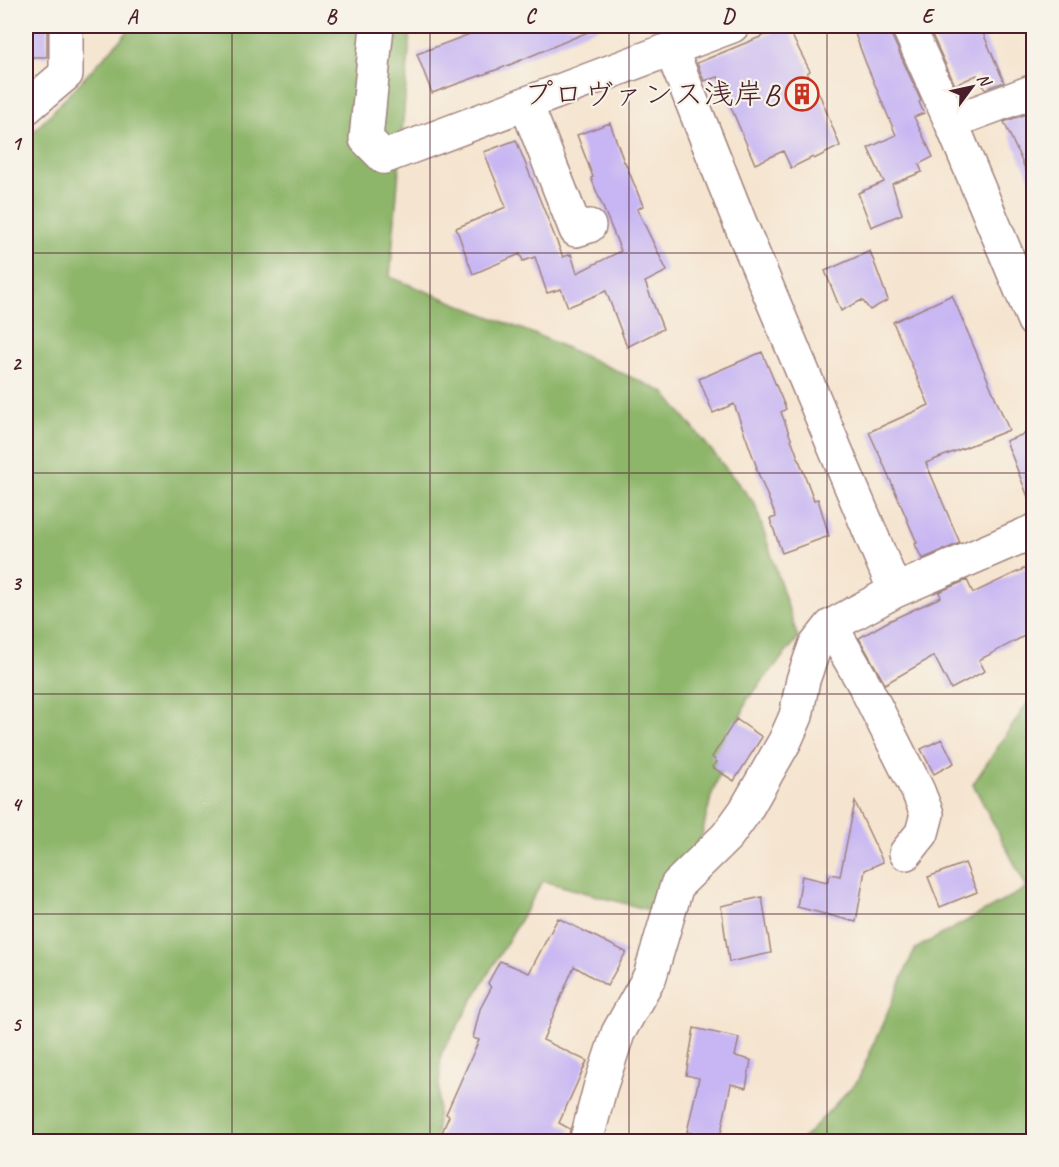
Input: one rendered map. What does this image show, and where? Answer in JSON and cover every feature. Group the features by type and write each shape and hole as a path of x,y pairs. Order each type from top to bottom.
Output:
{"street":[{"path":"26,108 66,74 66,26"},
{"path":"377,26 366,139 384,157 732,26"},
{"path":"908,26 951,122 1034,321"},
{"path":"671,49 740,223 895,591"},
{"path":"951,122 1034,91"},
{"path":"526,104 576,230 589,226"},
{"path":"586,1142 618,1033 650,976 676,885 727,836 745,811 796,716 803,680 815,646 831,626 895,591 1034,531"},
{"path":"831,626 864,684 918,791 927,814 922,833 906,853"}],"green space":[{"path":"133,26 411,26 390,277 544,338 664,392 755,504 798,638 747,700 711,797 701,839 652,911 543,881 441,1054 436,1141 26,1141 26,140"},
{"path":"1033,695 1033,1141 801,1141 858,1080 915,949 1027,888 973,784"}],"building":[{"path":"26,26 47,26 47,57 26,57"},
{"path":"491,26 602,26 507,66 432,93 417,54"},
{"path":"787,26 810,71 807,73 821,98 840,146 791,168 783,151 755,164 718,77 704,81 697,63"},
{"path":"867,26 890,26 891,34 921,101 919,102 924,113 914,117 933,157 919,164 922,172 892,184 902,214 871,227 858,193 884,182 868,148 896,135 854,31"},
{"path":"928,26 980,26 1004,82 985,89 977,75 955,85"},
{"path":"1034,111 1034,188 1004,122"},
{"path":"610,123 643,206 637,209 667,271 645,282 663,329 627,347 606,291 568,307 561,289 547,293 535,257 523,261 520,254 473,274 456,228 506,207 484,152 516,140 563,257 571,254 577,273 621,251 591,178 593,177 577,135"},
{"path":"870,251 888,300 870,310 862,300 841,311 825,271"},
{"path":"952,295 1009,430 926,463 960,543 922,559 869,432 929,405 893,322"},
{"path":"762,352 786,409 781,412 814,500 818,499 829,536 782,553 770,519 776,517 734,404 713,413 699,379"},
{"path":"1034,430 1034,507 1032,507 1006,441"},
{"path":"1034,564 1034,631 979,660 985,671 951,689 934,656 885,684 859,638 941,597 939,592 967,580 973,593"},
{"path":"736,719 762,737 734,781 712,767 717,762 712,757"},
{"path":"942,739 954,763 934,774 921,749"},
{"path":"855,802 883,862 865,870 856,922 797,907 802,876 827,882 831,874 840,876"},
{"path":"965,863 977,892 940,907 928,877"},
{"path":"762,897 771,953 729,962 721,906"},
{"path":"558,918 626,952 607,986 574,966 543,1040 587,1061 559,1123 570,1129 568,1142 438,1142 449,1116 446,1114 479,1040 473,1038 480,1009 491,988 488,983 500,961 529,973"},
{"path":"694,1028 739,1038 735,1056 751,1060 746,1088 731,1084 720,1137 687,1132 699,1078 686,1075"}],"place":[{"name":"プロヴァンス浅岸B","path":"802,94"}]}
